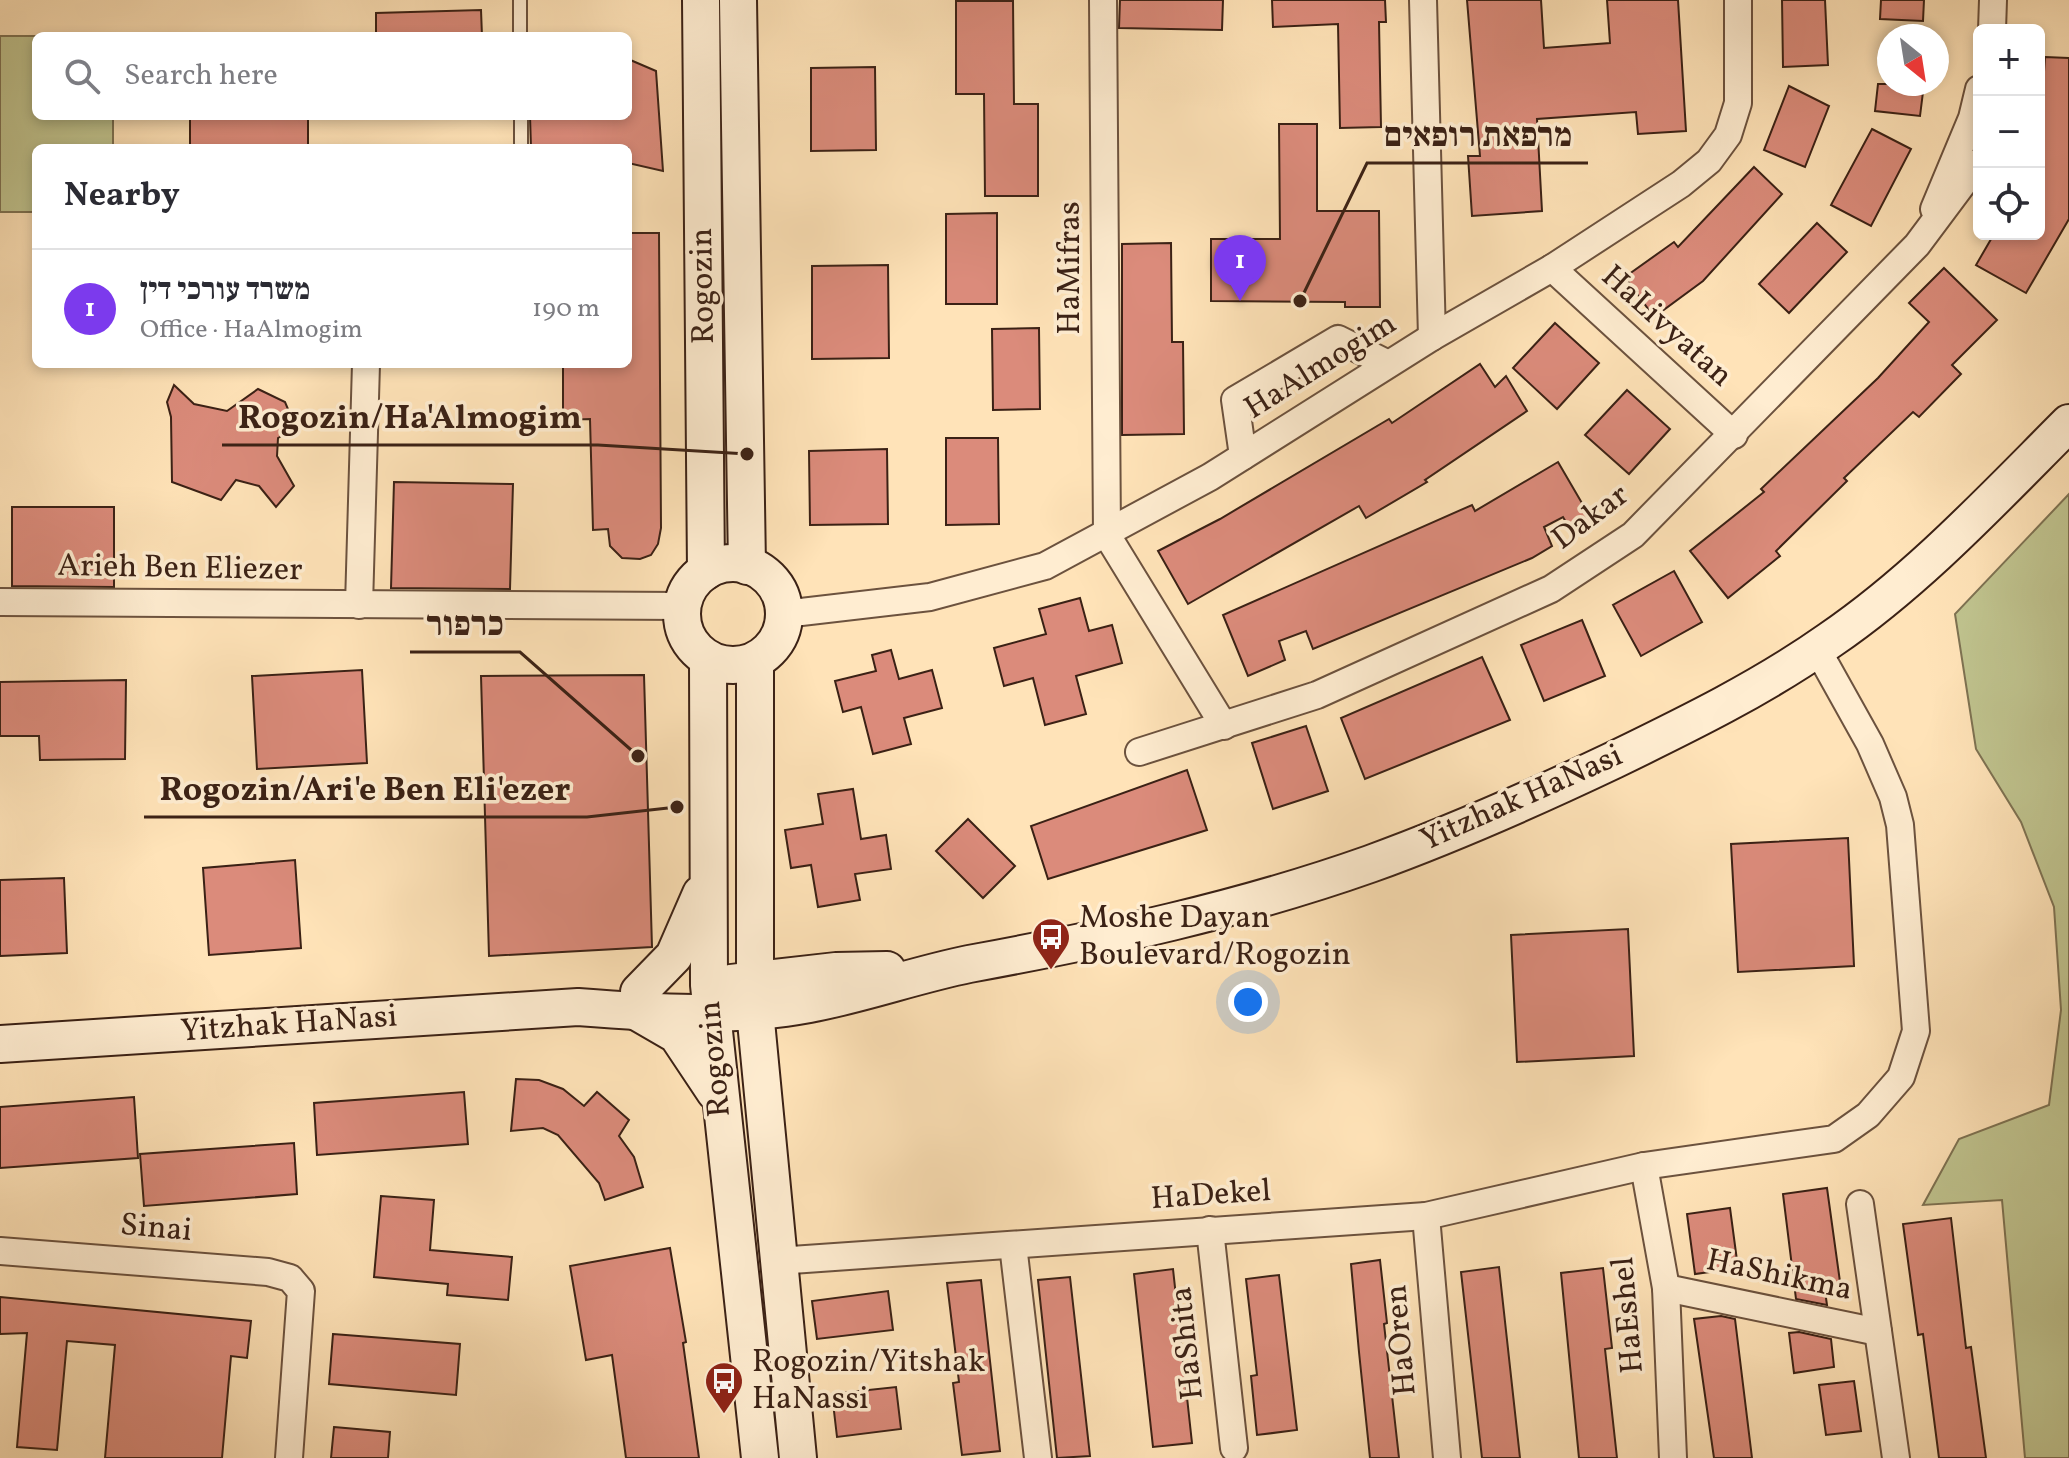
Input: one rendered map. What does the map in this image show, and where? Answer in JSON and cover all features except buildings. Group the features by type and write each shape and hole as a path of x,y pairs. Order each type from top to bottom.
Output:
{"street":[{"name":"Rogozin","path":"701,0 706,571"},
{"name":"Rogozin","path":"738,0 747,566"},
{"name":"HaMifras","path":"1103,0 1107,535"},
{"path":"1423,0 1432,337"},
{"name":"HaAlmogim","path":"784,614 930,597 1045,566 1107,535 1243,456 1432,337 1552,268 1681,184 1709,161 1728,135 1738,103 1738,0"},
{"path":"1992,24 1993,0"},
{"name":"Dakar","path":"1917,245 1972,118 1977,96"},
{"name":"Dakar","path":"1139,752 1317,695 1551,589 1633,535 1917,245 1975,168"},
{"name":"HaLivyatan","path":"1552,268 1734,435"},
{"path":"1243,456 1235,400 1338,339 1388,364"},
{"path":"359,605 366,368"},
{"name":"Yitzhak HaNasi","path":"2018,474 2069,404"},
{"name":"Yitzhak HaNasi","path":"0,1044 710,998 754,996 807,1004 949,968 1108,938 1242,904 1371,864 1538,796 1756,689 1817,649 1909,577 2069,423"},
{"path":"1107,535 1224,726"},
{"path":"720,565 747,566 774,584 784,614 776,641 755,661 723,664 708,659 687,636 683,606 695,581 706,571 720,565"},
{"name":"Arieh Ben Eliezer","path":"0,602 683,606"},
{"name":"HaDekel","path":"777,1261 1426,1216 1644,1166 1834,1139 1868,1115 1901,1077 1916,1031 1900,825 1893,797 1870,744 1817,649"},
{"name":"Rogozin","path":"708,659 710,998 760,1458"},
{"name":"Rogozin","path":"755,661 754,996 798,1458"},
{"path":"708,878 674,956 638,1002 677,1035 719,1099"},
{"name":"HaEshel","path":"1644,1166 1666,1288 1673,1458"},
{"name":"HaShikma","path":"1860,1204 1896,1458"},
{"name":"HaOren","path":"1426,1216 1447,1458"},
{"name":"HaShita","path":"1210,1230 1234,1448"},
{"path":"1013,1245 1038,1458"},
{"name":"Sinai","path":"0,1251 268,1272 290,1278 301,1291 289,1458"},
{"name":"HaShikma","path":"1666,1288 1878,1332"}],"lane":[{"path":"520,0 520,32"},
{"path":"521,120 521,144"}],"green space":[{"path":"0,36 32,36 32,120 113,120 113,144 32,144 32,212 0,212"},
{"path":"2069,494 2069,1458 2025,1458 2002,1200 1923,1205 1959,1139 2049,1105 2061,1010 2054,907 2021,822 1976,749 1955,614"}],"place":[{"name":"משרד עורכי דין","path":"1240,301"},
{"name":"מרפאת רופאים","path":"1300,301"},
{"name":"Rogozin/Ha'Almogim","path":"747,454"},
{"name":"כרפור","path":"638,756"},
{"name":"Rogozin/Ari'e Ben Eli'ezer","path":"677,807"},
{"name":"Moshe Dayan Boulevard/Rogozin","path":"1051,971"},
{"name":"Rogozin/Yitshak HaNassi","path":"724,1415"}]}
